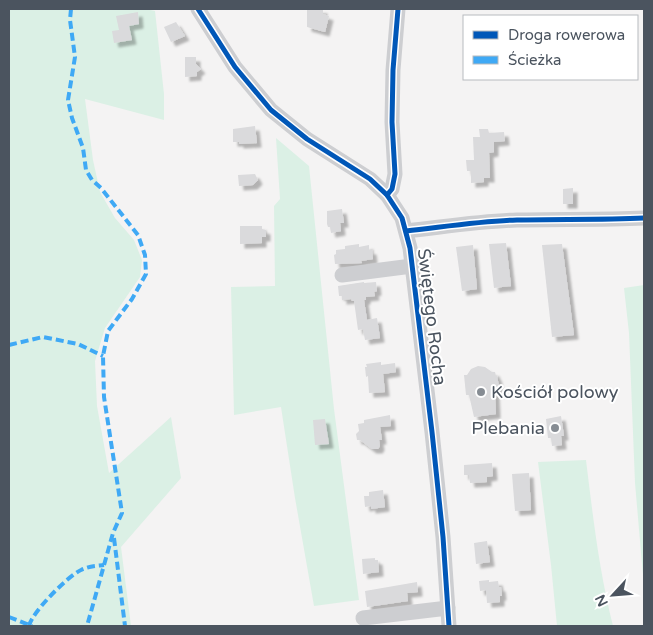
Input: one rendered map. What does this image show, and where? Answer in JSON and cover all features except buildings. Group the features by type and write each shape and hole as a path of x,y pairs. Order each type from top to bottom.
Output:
{"street":[{"name":"Świętego Rocha","path":"198,9 235,67 271,110 307,139 370,179 388,195 402,218 412,266 437,475 450,626"},
{"path":"388,195 392,189 395,174 392,122 393,70 398,9"},
{"path":"406,231 439,226 516,220 644,218"},
{"path":"423,228 428,234 435,234 540,226"},
{"path":"342,275 412,266"},
{"path":"363,618 448,608"}],"green space":[{"path":"9,9 146,9 155,11 164,94 164,120 85,99 93,160 100,192 115,218 134,240 142,260 140,277 105,328 95,361 97,406 109,473 171,417 181,478 121,547 131,626 9,626"},
{"path":"276,138 309,166 334,409 359,600 314,606 281,407 234,415 231,287 275,286 274,206 280,199"},
{"path":"644,285 644,587 635,483 629,333 624,288"},
{"path":"586,460 600,564 613,626 557,626 538,462"}],"marked path":[{"path":"71,9 70,20 75,57 68,100 72,118 83,148 86,170 92,180 101,188 138,235 145,255 146,274 132,299 108,331 103,356 104,397 122,513 113,533 87,626"},
{"path":"9,345 43,337 78,344 103,356"},
{"path":"114,538 125,626"},
{"path":"29,626 43,604 68,579 84,569 104,565"},
{"path":"9,617 32,626"}],"cycle path":[{"path":"198,9 235,67 271,110 307,139 370,179 387,195 402,218 410,248 432,432 443,537 449,626"},
{"path":"387,195 392,189 395,174 392,122 393,70 398,9"},
{"path":"406,231 503,221 644,218"}],"place":[{"name":"Kościół polowy","path":"481,392"},
{"name":"Plebania","path":"555,428"}]}
